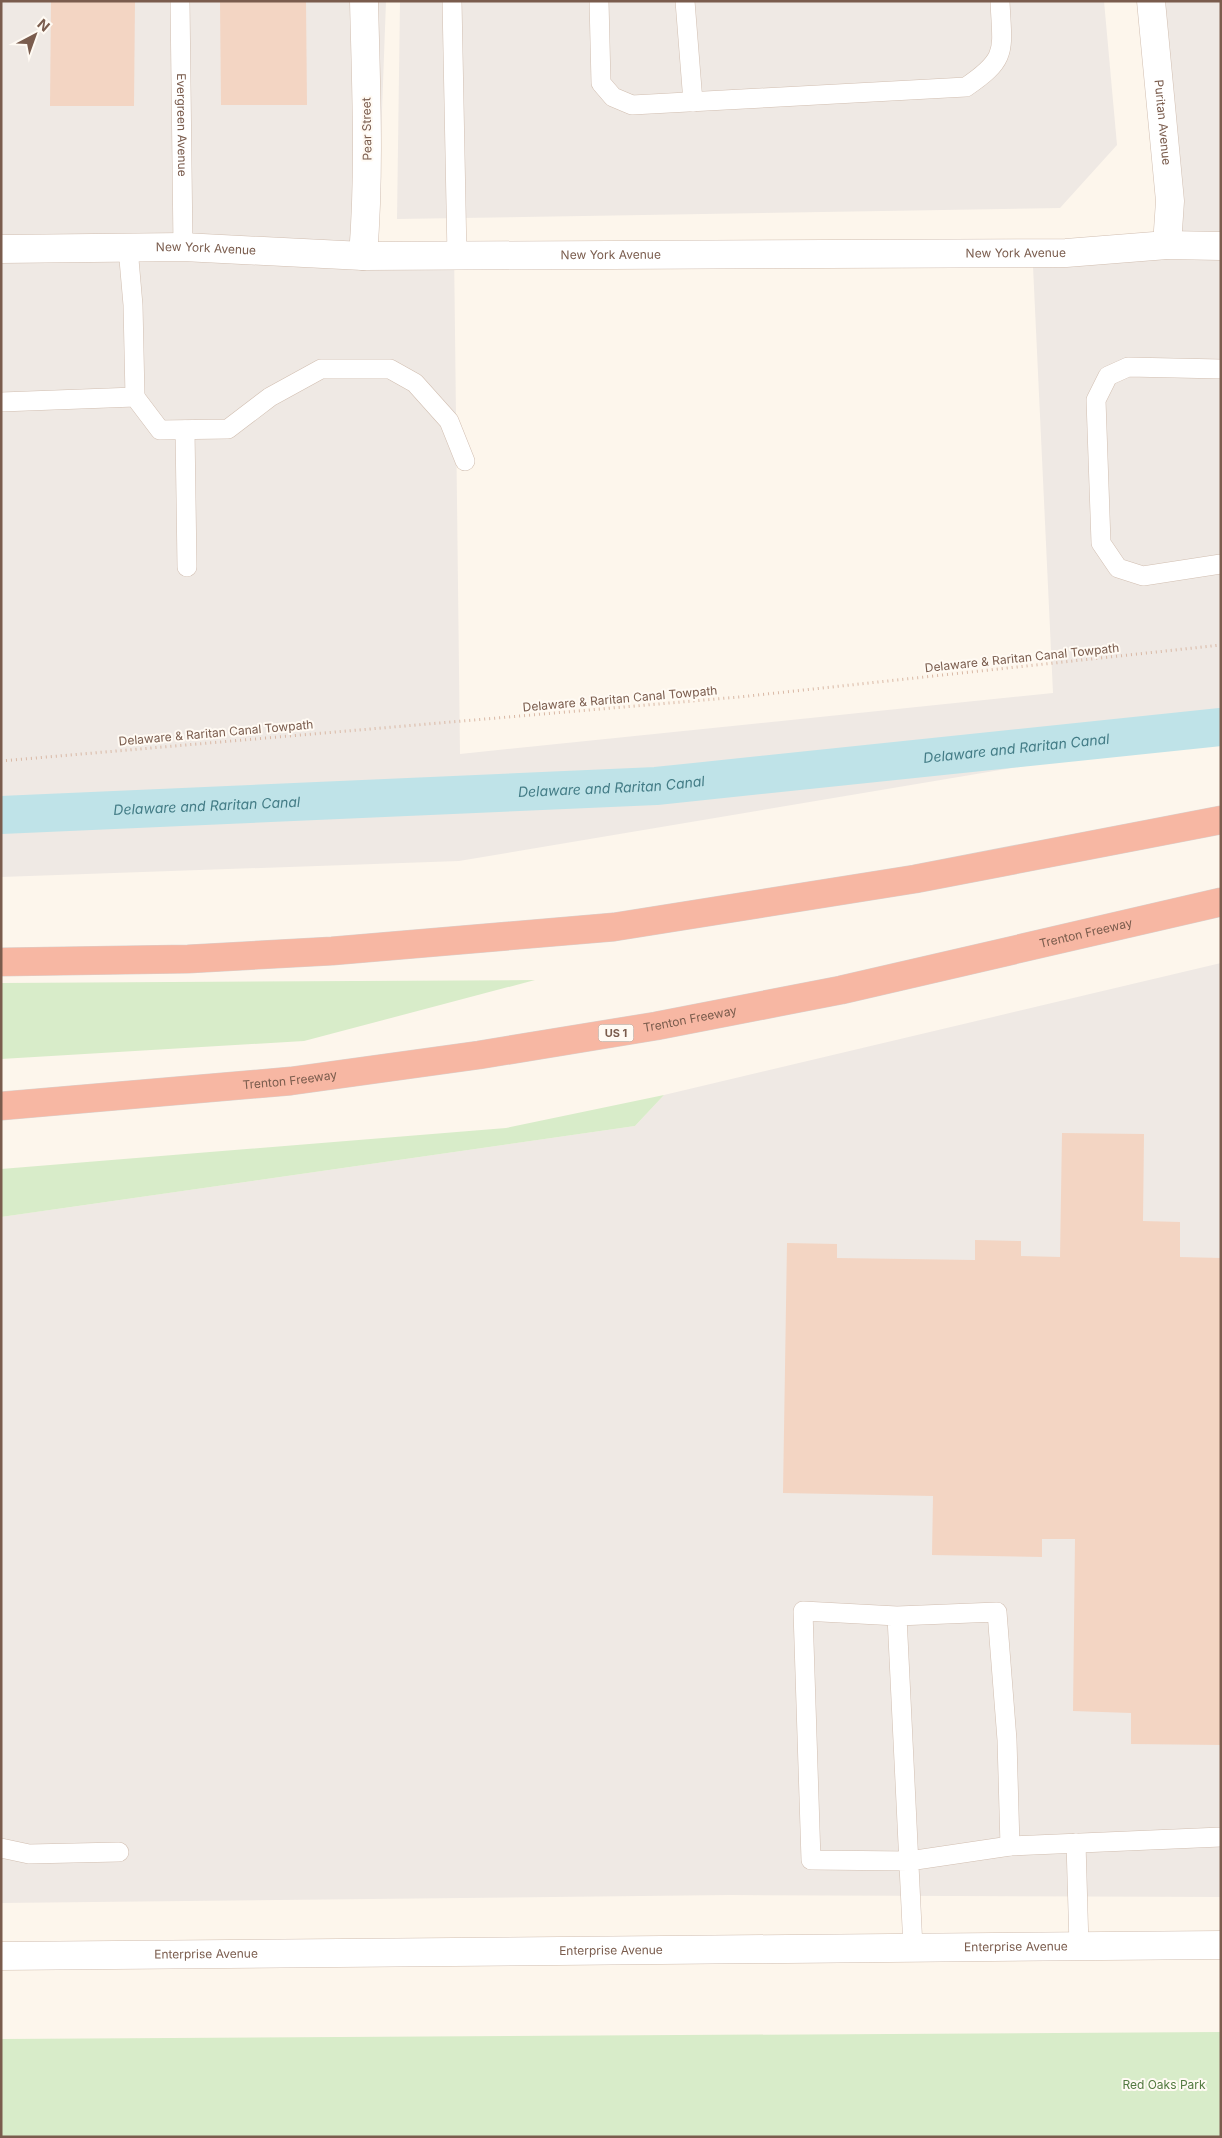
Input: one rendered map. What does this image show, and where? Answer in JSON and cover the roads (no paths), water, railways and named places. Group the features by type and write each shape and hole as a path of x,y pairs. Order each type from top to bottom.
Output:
{"highway":[{"path":"1,962 188,959 332,951 614,927 915,879 1221,820"},
{"name":"Trenton Freeway","path":"1,1106 291,1081 479,1055 656,1026 840,990 1221,902"}],"street":[{"name":"Pear Street","path":"363,256 367,211 368,154 364,1"},
{"name":"Puritan Avenue","path":"1151,1 1170,201 1167,245"},
{"name":"New York Avenue","path":"1,249 183,248 363,256 457,256 1066,253 1167,245 1221,246"},
{"name":"Enterprise Avenue","path":"1,1956 1221,1945"}],"lane":[{"name":"Evergreen Avenue","path":"180,1 183,248"},
{"path":"452,1 457,256"},
{"path":"599,1 601,83 613,97 632,105 966,87 988,72 997,61 1002,46 1000,1"},
{"path":"685,1 693,102"},
{"path":"128,248 133,305 135,396 160,430 228,429 270,397 321,370 390,369 415,383 449,421 465,461"},
{"path":"1221,369 1128,367 1108,376 1096,400 1101,543 1118,568 1143,576 1221,564"},
{"path":"1,402 135,396"},
{"path":"185,430 187,566"},
{"path":"1010,1846 1007,1740 997,1612 897,1616 803,1611 811,1860 909,1861 1010,1846 1221,1837"},
{"path":"897,1616 913,1948"},
{"path":"1076,1843 1079,1946"},
{"path":"1,1848 30,1854 119,1852"}],"waterway":[{"name":"Delaware and Raritan Canal","path":"1,815 656,786 1221,727"}],"park label":[{"name":"Red Oaks Park","path":"1164,2085"}]}
